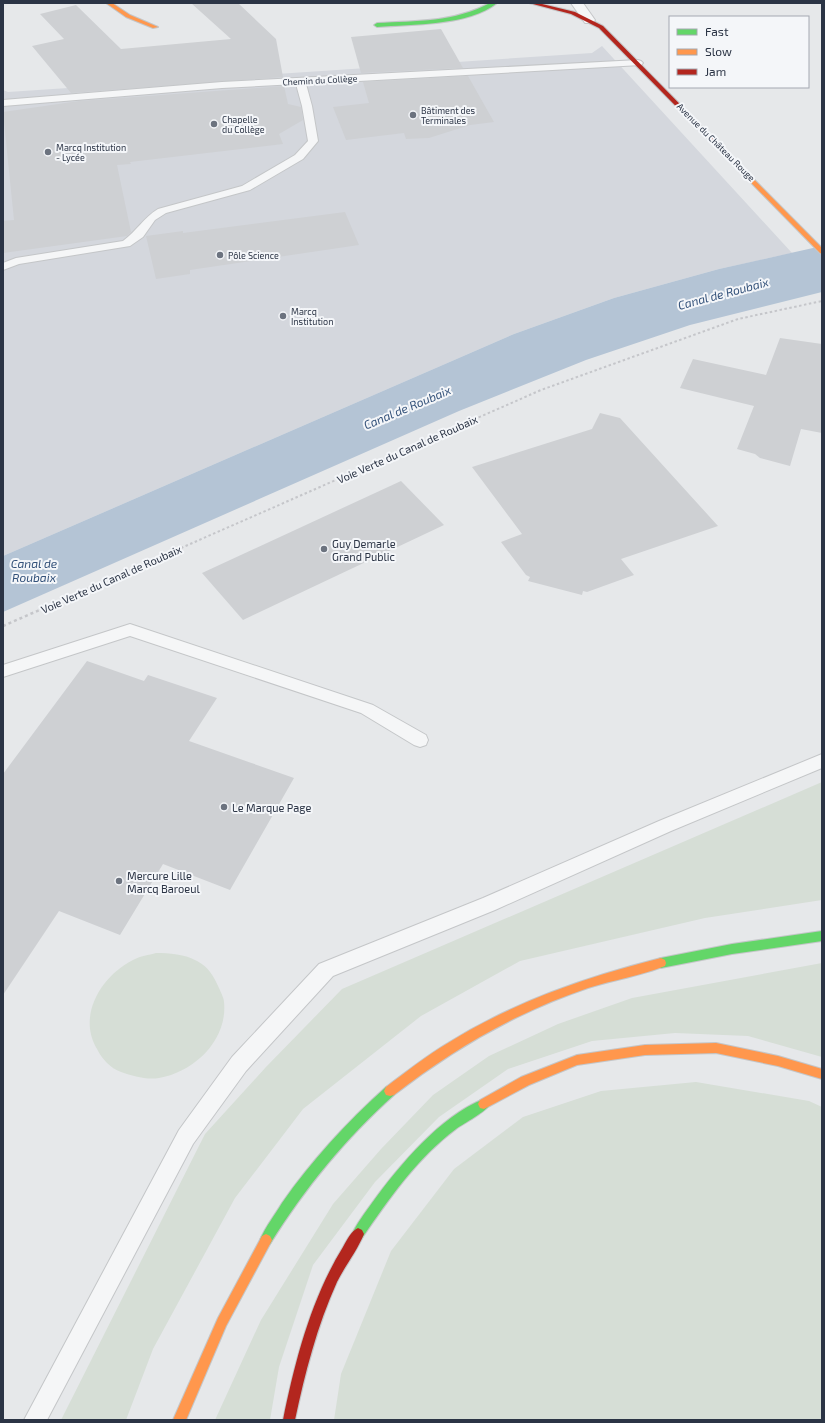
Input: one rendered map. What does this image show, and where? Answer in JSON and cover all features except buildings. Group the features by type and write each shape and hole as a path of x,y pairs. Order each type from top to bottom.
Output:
{"main road":[{"path":"109,3 128,16 155,27"},
{"path":"377,25 467,17 484,10 494,3"},
{"path":"532,3 564,10 588,20"},
{"name":"Avenue du Château Rouge","path":"588,20 609,34 822,252"},
{"path":"179,1420 204,1359 228,1311 264,1243 285,1209 314,1169 340,1140 394,1087 465,1038 506,1015 585,983 653,965 692,957 822,936"},
{"path":"289,1420 296,1382 323,1298 352,1241 386,1192 430,1145 469,1112 525,1081 577,1060 645,1050 716,1048 778,1061 822,1074"}],"street":[{"name":"Avenue du Château Rouge","path":"577,3 588,20"}],"lane":[{"name":"Chemin du Collège","path":"3,103 222,85 638,63"},
{"path":"3,267 16,261 126,244 139,235 151,218 162,211 246,188 299,157 313,141 307,106 300,81"},
{"path":"3,671 130,630 367,709 420,740"},
{"path":"35,1420 186,1137 239,1064 326,970 489,904 665,826 822,761"}],"path":[{"name":"Voie Verte du Canal de Roubaix","path":"3,626 541,390 738,318 822,301"}],"shaded area":[{"name":"Marcq Institution","path":"602,46 792,253 719,269 614,298 514,334 3,556 3,90 8,92 592,53"},
{"path":"822,782 822,900 705,918 520,961 421,1016 303,1109 235,1198 153,1349 126,1420 61,1420 205,1134 266,1067 342,989"},
{"path":"156,953 182,955 205,966 213,976 223,997 224,1016 214,1041 206,1052 196,1061 172,1075 159,1078 144,1078 121,1072 113,1068 104,1060 91,1036 91,1011 102,986 121,967 133,960"},
{"path":"822,963 822,1057 748,1036 675,1033 592,1041 508,1069 439,1117 375,1182 313,1265 279,1367 270,1420 215,1420 261,1320 333,1204 381,1149 433,1095 489,1056 558,1024 632,998"},
{"path":"696,1082 809,1101 822,1107 822,1420 334,1420 341,1374 391,1251 454,1169 523,1117 601,1091"}],"water":[{"name":"Canal de Roubaix","path":"822,246 822,292 690,325 586,360 459,411 3,612 3,556 514,334 614,298 719,269"}],"traffic: fast":[{"path":"377,25 422,23 452,19 481,10 494,3"},
{"path":"661,963 732,949 822,936"},
{"path":"266,1240 292,1199 337,1142 390,1091"},
{"path":"358,1234 384,1197 413,1161 446,1130 464,1116 484,1104"}],"traffic: slow":[{"path":"109,3 128,16 155,27"},
{"path":"722,150 822,252"},
{"path":"390,1091 451,1047 518,1011 588,983 661,963"},
{"path":"484,1104 525,1081 577,1060 645,1050 716,1048 778,1061 822,1074"},
{"path":"179,1420 222,1322 266,1240"}],"traffic: jam":[{"path":"532,3 573,13 601,27 722,150"},
{"path":"289,1420 306,1348 314,1324 333,1277 358,1234"}],"place":[{"name":"Bâtiment des Terminales","path":"413,115"},
{"name":"Chapelle du Collège","path":"214,124"},
{"name":"Marcq Institution - Lycée","path":"48,152"},
{"name":"Pôle Science","path":"220,255"},
{"name":"Marcq Institution","path":"283,316"},
{"name":"Guy Demarle Grand Public","path":"324,549"},
{"name":"Le Marque Page","path":"224,807"},
{"name":"Mercure Lille Marcq Baroeul","path":"119,881"}]}
